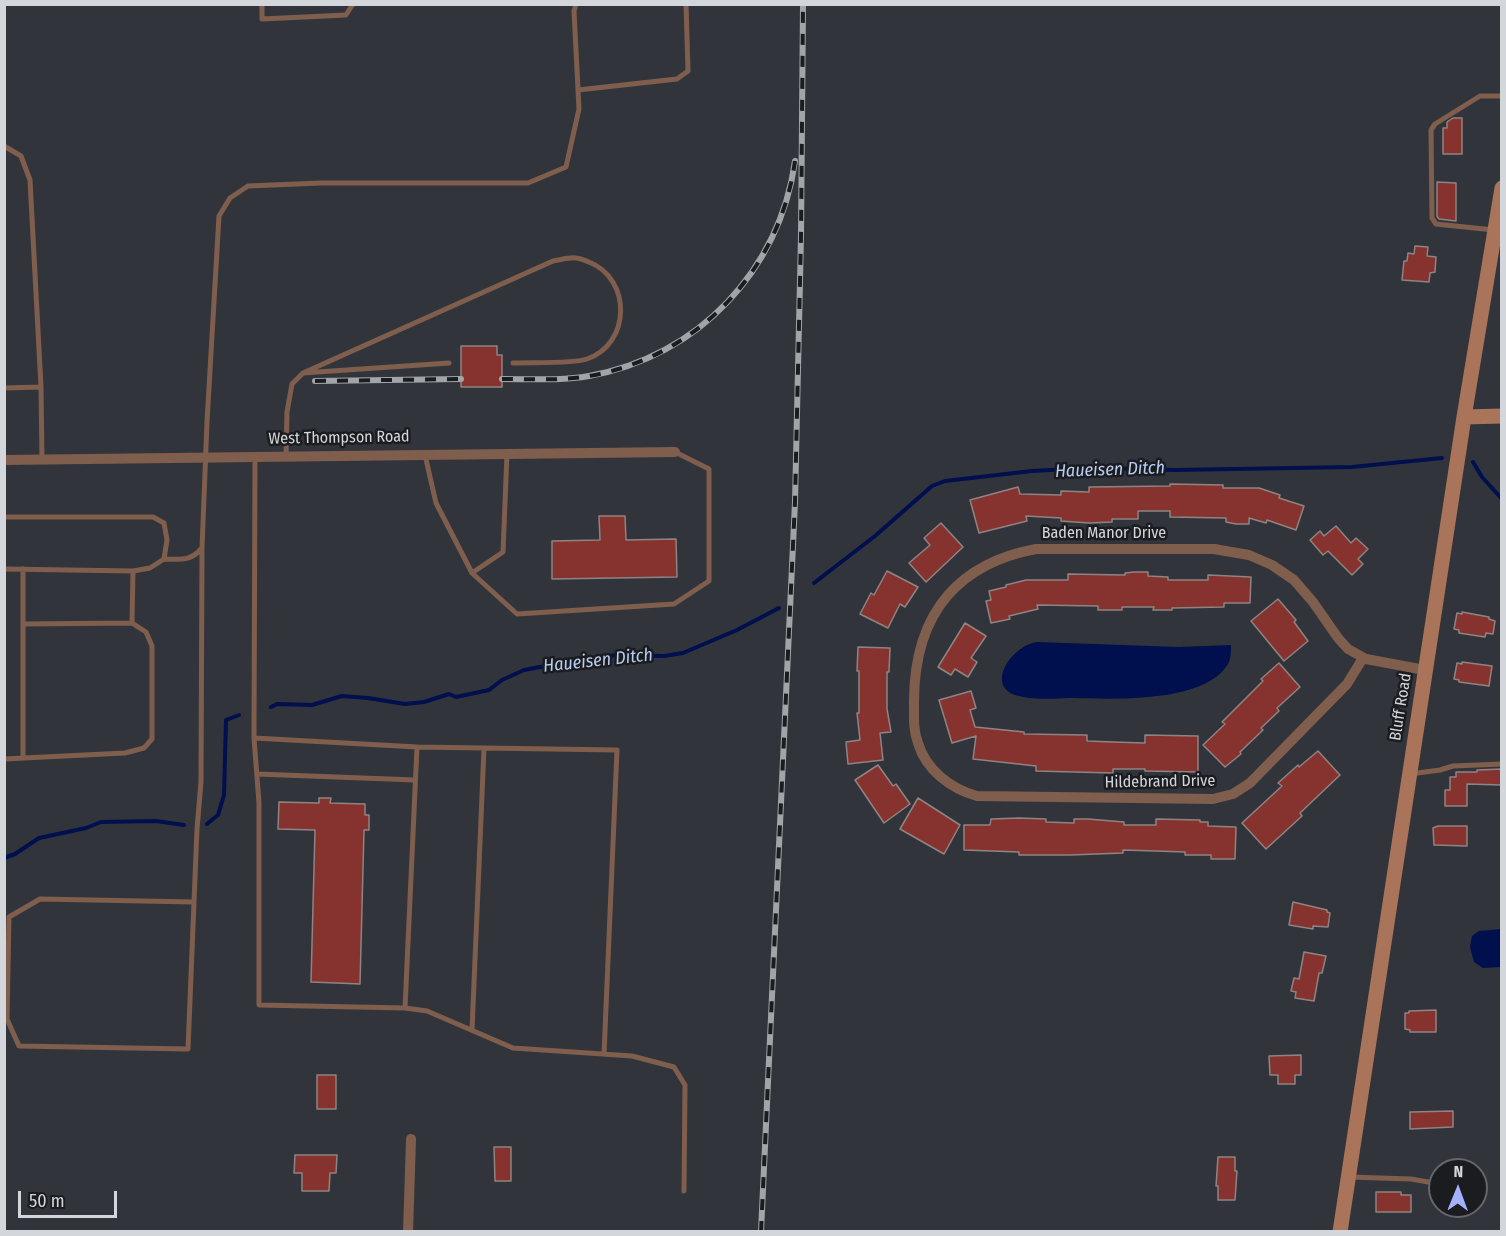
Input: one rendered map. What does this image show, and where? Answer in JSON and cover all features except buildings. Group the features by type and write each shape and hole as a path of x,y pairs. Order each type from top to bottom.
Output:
{"main road":[{"name":"Bluff Road","path":"1340,1232 1464,417 1502,188"},
{"path":"1464,417 1502,416"}],"street":[{"name":"West Thompson Road","path":"4,460 675,452"},
{"name":"Baden Manor Drive","path":"939,775 928,763 918,744 914,722 915,668 926,630 948,596 963,581 994,561 1022,551 1051,548 1214,549 1249,555 1272,565 1294,580 1348,649 1363,658 1425,670"},
{"name":"Hildebrand Drive","path":"939,775 967,793 989,797 1201,799 1233,794 1250,783 1347,684 1363,658"},
{"path":"408,1232 411,1139"}],"lane":[{"path":"262,4 262,19 346,15 353,4"},
{"path":"194,902 40,899 9,917 7,1019 19,1046 188,1049 201,782 202,548 205,458 219,216 230,198 248,186 321,183 528,183 566,167 579,110 574,11 576,4"},
{"path":"578,90 677,79 688,71 686,4"},
{"path":"1495,230 1436,224 1432,218 1431,130 1435,124 1480,96 1502,96"},
{"path":"4,146 21,156 30,180 41,387 42,459"},
{"path":"286,457 287,412 292,384 303,373 554,261 576,258 599,266 613,280 621,300 621,321 614,339 598,353 586,360 513,363"},
{"path":"303,373 449,363"},
{"path":"4,388 41,387"},
{"path":"425,455 436,503 472,573 517,614 674,604 709,581 709,469 675,452"},
{"path":"472,573 503,552 507,454"},
{"path":"255,458 254,738 259,803 259,1005 405,1008 427,1011 513,1048 633,1056 674,1067 685,1085 684,1191"},
{"path":"4,517 153,517 164,523 167,540 164,560"},
{"path":"4,569 133,571 150,568 164,560 195,556 202,548"},
{"path":"23,569 23,758"},
{"path":"132,623 133,571"},
{"path":"4,759 125,753 144,748 152,739 152,646 146,632 132,623 23,624"},
{"path":"254,738 417,747 617,750 604,1054"},
{"path":"405,1008 417,747"},
{"path":"472,1030 484,748"},
{"path":"1409,775 1453,766 1502,764"},
{"path":"257,774 416,780"},
{"path":"1348,1177 1411,1179 1428,1182"}],"shaded area":[{"path":"1037,642 1179,647 1231,645 1231,651 1228,665 1214,679 1177,693 1111,699 1037,699 1015,695 1006,690 1002,682 1002,674 1019,650"},
{"path":"1501,929 1501,967 1483,968 1474,962 1470,947 1472,936 1479,931"}],"waterway":[{"name":"Haueisen Ditch","path":"814,583 875,536 932,486 945,481 1032,471 1088,468 1175,470 1352,467 1442,458"},
{"name":"Haueisen Ditch","path":"1473,462 1482,477 1502,499"},
{"name":"Haueisen Ditch","path":"271,707 277,704 312,705 342,696 405,704 424,702 449,694 456,697 489,690 502,680 524,670 617,655 664,656 683,653 737,630 779,608"},
{"name":"Haueisen Ditch","path":"207,824 218,815 224,795 226,720 239,715"},
{"name":"Haueisen Ditch","path":"4,858 15,854 39,838 86,828 101,822 156,821 184,825"}],"railway":[{"path":"761,1232 795,502 803,4"},
{"path":"502,379 578,378 629,366 665,350 698,328 727,302 752,272 772,238 786,201 795,161"},
{"path":"315,381 461,379"}]}
